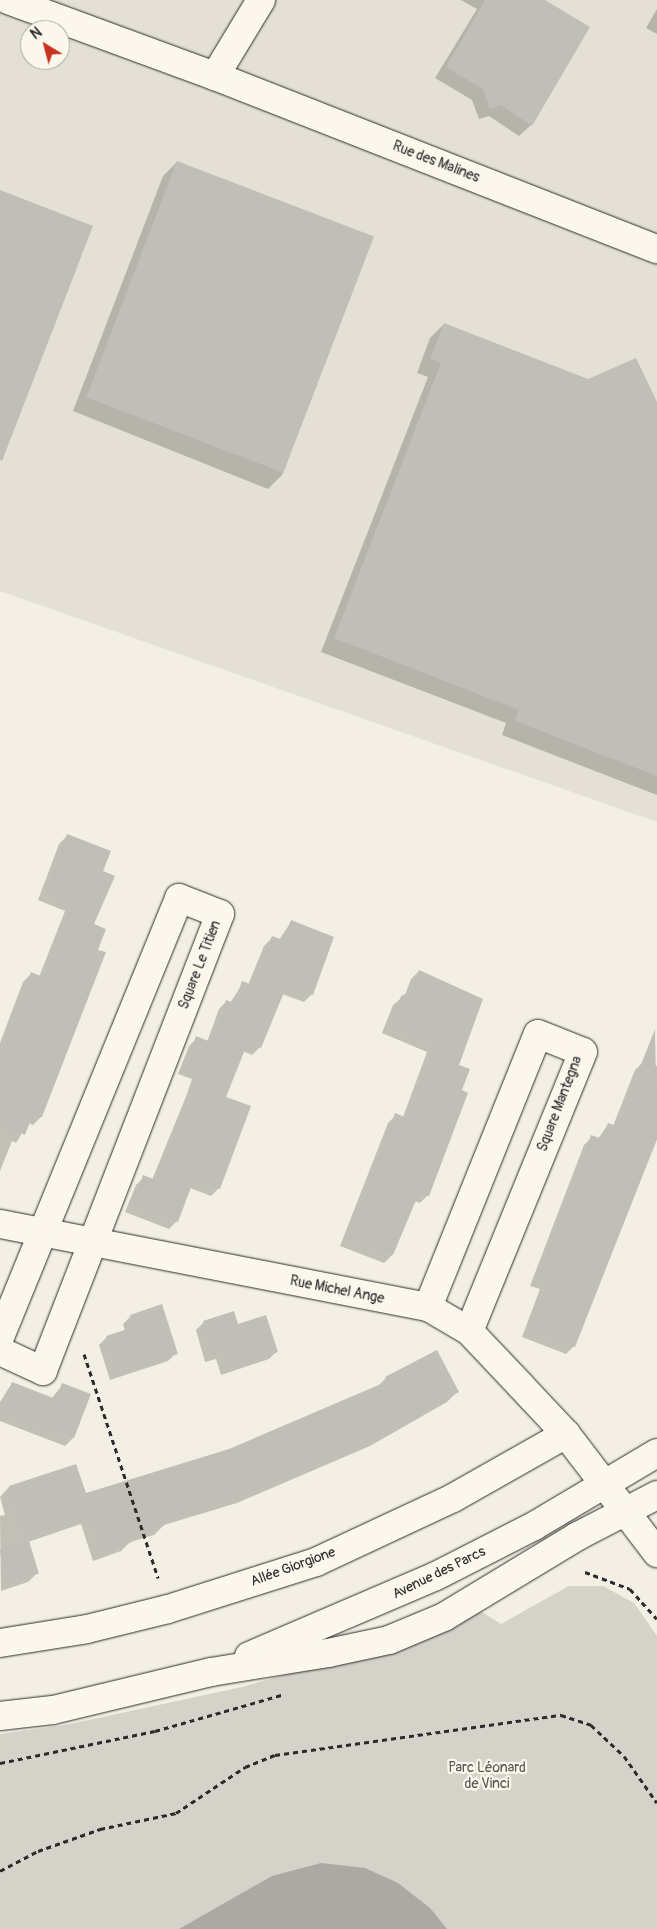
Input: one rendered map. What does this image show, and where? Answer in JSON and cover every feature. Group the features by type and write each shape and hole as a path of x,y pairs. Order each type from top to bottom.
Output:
{"street":[{"name":"Rue des Malines","path":"8,0 216,76 657,249"},
{"path":"216,76 261,0"},
{"name":"Square Le Titien","path":"0,1337 179,898 220,914 43,1371 0,1351"},
{"name":"Square Mantegna","path":"428,1307 538,1034 583,1052 469,1331"},
{"name":"Rue Michel Ange","path":"0,1224 428,1307 469,1331 566,1434 603,1484 627,1511 657,1553"},
{"name":"Allée Giorgione","path":"0,1643 87,1629 168,1610 316,1562 453,1498 566,1434"},
{"name":"Avenue des Parcs","path":"211,1672 436,1576 534,1526 657,1453"},
{"name":"Avenue des Parcs","path":"0,1716 54,1710 211,1672 328,1654 389,1640 444,1617 578,1536 657,1495"}],"path":[{"path":"68,1307 168,1610"},
{"path":"584,1572 630,1589 657,1619"},
{"path":"0,1871 38,1851 100,1830 176,1813 245,1767 275,1755 560,1715 590,1725 617,1750 657,1803"}],"shaded area":[{"path":"0,0 657,0 657,822 0,591"},
{"path":"321,1863 365,1868 398,1883 430,1908 447,1929 179,1929 272,1876"}],"green space":[{"name":"Parc Léonard de Vinci","path":"569,1586 603,1586 634,1603 657,1636 657,1929 0,1929 0,1734 70,1724 242,1687 430,1634 482,1612 501,1624"}],"building":[{"path":"485,0 545,0 590,27 532,126 501,105 490,109 483,89 446,67"},
{"path":"177,161 374,237 283,473 86,397"},
{"path":"0,190 93,226 2,461 0,460"},
{"path":"444,323 588,379 636,358 657,402 657,776 515,721 519,710 334,638 441,363 430,359"},
{"path":"67,834 111,851 103,871 115,876 94,924 106,929 98,950 106,952 42,1117 33,1114 25,1135 0,1125 0,1055 31,972 43,977 72,903 45,892"},
{"path":"291,920 334,937 313,995 287,985 261,1048 248,1042 226,1097 251,1106 220,1189 194,1179 178,1222 133,1204 143,1175 156,1180 195,1084 199,1071 185,1066 196,1036 211,1042 226,1000 234,1003 242,981 252,985 272,936 283,940"},
{"path":"419,970 483,999 459,1065 470,1069 462,1090 468,1093 429,1196 419,1193 393,1255 347,1238 395,1113 407,1118 435,1044 390,1025 401,996 411,991"},
{"path":"655,1029 657,1139 575,1347 530,1329 547,1281 537,1278 591,1135 602,1139 608,1123 617,1126"},
{"path":"162,1304 178,1354 118,1373 106,1336 134,1327 130,1315"},
{"path":"234,1311 238,1324 266,1315 278,1352 229,1368 224,1351 213,1354 203,1321"},
{"path":"437,1350 459,1392 381,1437 248,1493 163,1519 165,1525 130,1536 132,1542 103,1552 91,1515 25,1537 9,1486 76,1464 86,1493 229,1449 388,1381 385,1377"},
{"path":"12,1382 56,1399 62,1383 91,1394 74,1438 1,1410"},
{"path":"29,1541 39,1574 9,1583 0,1550"}]}
